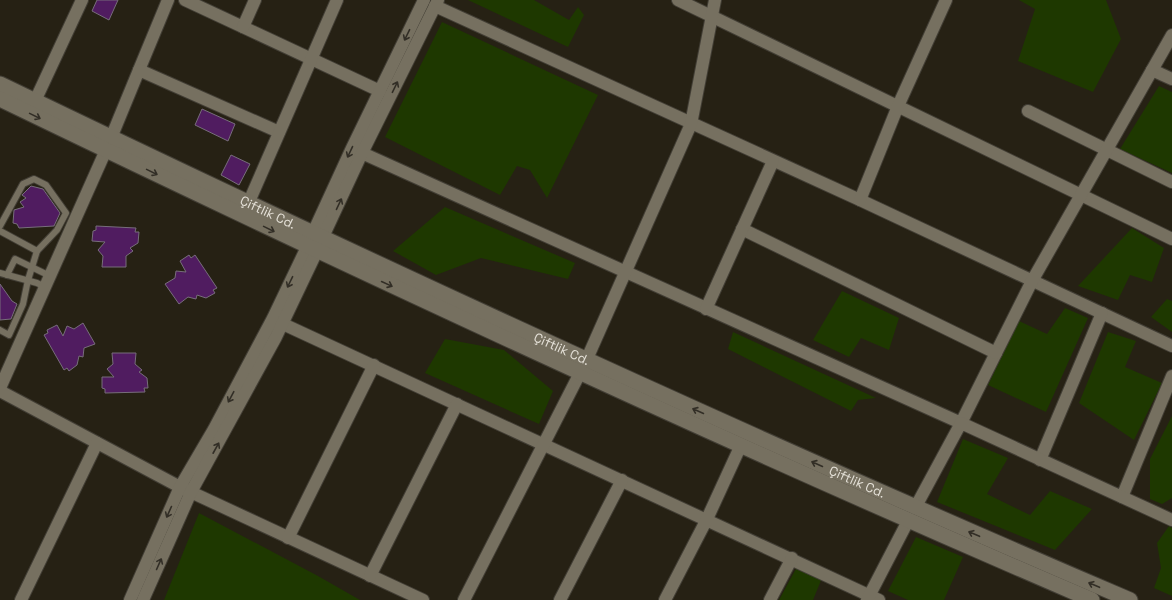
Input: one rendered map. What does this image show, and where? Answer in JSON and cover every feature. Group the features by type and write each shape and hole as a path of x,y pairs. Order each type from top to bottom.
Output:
{"street":[{"path":"35,101 82,0"},
{"path":"168,0 108,144 0,390 180,487 423,600"},
{"path":"185,0 380,91"},
{"path":"243,27 255,0"},
{"path":"248,204 337,0"},
{"path":"143,600 192,492 283,324 315,243 380,91 424,0"},
{"path":"678,0 1080,196 1172,239"},
{"path":"464,600 583,367 691,124 715,0"},
{"path":"860,200 898,106 946,0"},
{"path":"130,600 180,487 315,243 362,153 436,3 691,124 860,200 1172,346"},
{"path":"283,324 792,558 872,598 911,515 961,423 1032,281 1172,35"},
{"path":"139,70 279,132"},
{"path":"1152,70 1172,79"},
{"name":"Çiftlik Cd.","path":"0,84 35,101 108,144 315,243 583,367 911,515 1092,600"},
{"name":"Çiftlik Cd.","path":"0,99 248,204 315,243"},
{"path":"1028,111 1172,182"},
{"path":"362,153 961,423 1172,520"},
{"path":"706,309 772,161"},
{"path":"742,229 996,352"},
{"path":"1040,460 1102,313"},
{"path":"288,538 374,365"},
{"name":"Çiftlik Cd.","path":"583,367 741,446 911,515 1130,600"},
{"path":"1122,497 1172,376"},
{"path":"370,576 457,404"},
{"path":"21,600 97,443"},
{"path":"665,600 707,519 741,446"},
{"path":"560,600 622,480"},
{"path":"770,600 792,558"}],"lane":[{"path":"0,226 23,184 34,179 46,185 66,213 57,230 37,251 28,280 23,304 9,335 0,330"},
{"path":"0,211 6,214"},
{"path":"0,231 37,251"},
{"path":"15,259 32,268 47,282 28,280 3,274 15,259"}],"green space":[{"path":"468,0 534,0 569,20 578,7 584,15 568,47"},
{"path":"1019,0 1106,0 1121,39 1093,92 1018,61 1035,9"},
{"path":"442,22 598,95 547,198 530,170 517,166 500,195 385,137"},
{"path":"1159,86 1172,92 1172,173 1120,149"},
{"path":"445,207 575,263 568,279 481,258 436,275 393,251"},
{"path":"1132,228 1164,248 1152,282 1130,275 1118,300 1078,286"},
{"path":"842,291 899,318 889,350 861,338 849,357 813,340"},
{"path":"1167,299 1172,301 1172,332 1151,317"},
{"path":"1065,308 1088,318 1046,412 988,385 1019,321 1047,334"},
{"path":"733,332 876,398 858,400 851,411 728,349"},
{"path":"1108,332 1136,341 1125,367 1162,383 1134,440 1079,403"},
{"path":"445,339 504,350 553,391 539,424 425,373"},
{"path":"1172,416 1172,498 1162,504 1150,499 1150,459"},
{"path":"963,439 1008,458 987,494 1030,515 1050,491 1092,509 1055,550 937,502"},
{"path":"199,513 318,576 360,600 164,600"},
{"path":"1169,526 1172,528 1172,596 1154,588 1161,568 1157,543"},
{"path":"916,537 963,557 944,600 908,600 888,591"},
{"path":"797,567 822,578 813,600 779,600"}],"building":[{"path":"97,0 118,0 109,20 92,11"},
{"path":"202,109 235,124 228,141 195,125"},
{"path":"231,155 250,164 239,185 221,175"},
{"path":"31,186 43,189 60,213 54,226 19,228 17,224 13,223 14,210 24,207 20,202 26,198 22,195"},
{"path":"96,226 136,228 135,232 139,232 138,243 130,248 133,251 126,256 126,267 102,267 103,256 98,250 105,242 92,241 93,231 96,230"},
{"path":"189,255 191,258 195,255 217,288 213,290 215,293 206,298 197,295 196,299 188,297 179,304 165,284 175,278 176,271 186,272 180,261"},
{"path":"0,284 12,301 17,304 11,319 0,320"},
{"path":"83,323 95,344 84,348 83,357 79,356 77,365 69,371 67,368 64,370 44,335 48,333 47,330 57,325 63,336 67,326 74,329"},
{"path":"112,353 136,353 135,364 142,370 139,372 147,378 148,388 144,388 145,392 105,393 105,389 102,388 102,377 114,377 107,369 113,364"}]}
